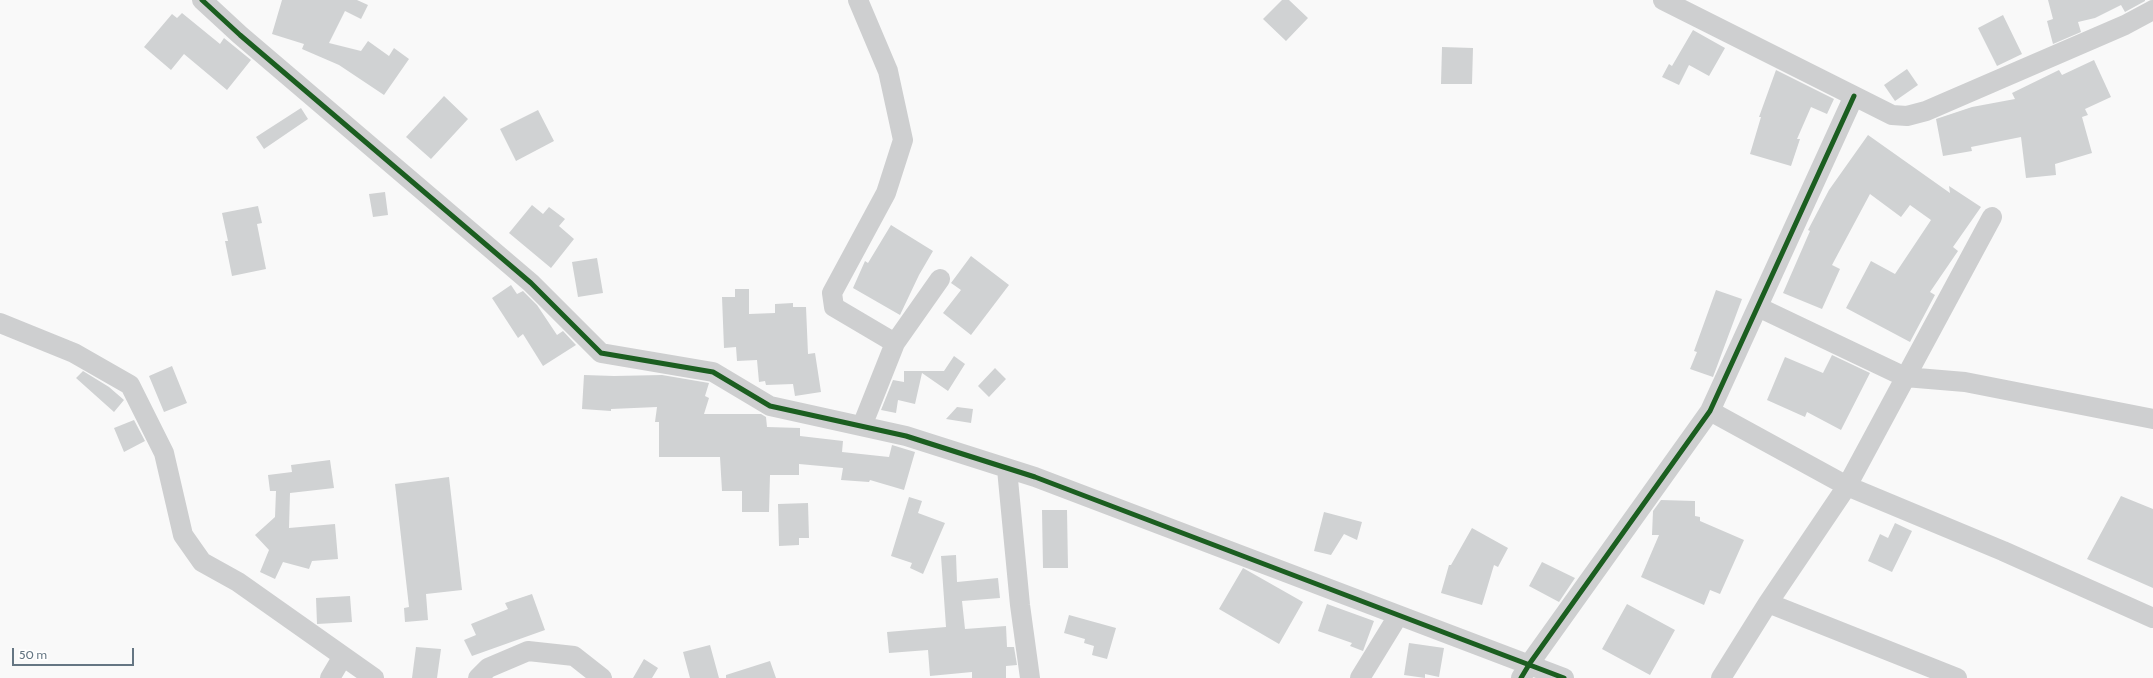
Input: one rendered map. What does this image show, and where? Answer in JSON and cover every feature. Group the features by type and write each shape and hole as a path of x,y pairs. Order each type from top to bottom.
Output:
{"street":[{"path":"202,0 246,41 531,283 601,353 713,372 770,406 906,436 1035,477 1398,616 1525,671 1564,678"},
{"path":"858,0 888,70 903,140 886,193 832,293 834,307 895,343"},
{"path":"1663,0 1892,115 1906,116 1926,111 2125,25 2153,10"},
{"path":"1525,671 1710,411 1854,96"},
{"path":"1721,678 1768,603 1847,486 1992,217"},
{"path":"862,426 895,343 940,279"},
{"path":"1758,307 1905,377 1965,382 2153,419"},
{"path":"0,323 74,353 130,385 164,453 183,536 202,562 238,582 374,678"},
{"path":"1710,411 1847,486 2003,551 2153,618"},
{"path":"1007,469 1020,605 1030,678"},
{"path":"1768,603 1957,678"},
{"path":"1360,678 1398,616"},
{"path":"478,678 488,668 528,651 574,656 602,678"},
{"path":"330,678 343,656"}],"building":[{"path":"282,0 357,0 368,5 361,19 345,11 329,43 361,51 368,41 389,56 394,48 409,59 384,95 339,65 302,49 304,44 272,34"},
{"path":"1282,0 1289,0 1308,18 1286,41 1263,19"},
{"path":"2048,0 2145,1 2125,12 2121,5 2095,18 2078,22 2081,32 2053,44 2047,21 2053,19"},
{"path":"182,13 220,44 224,38 251,60 227,90 184,54 171,70 144,47 172,14 177,18"},
{"path":"2003,15 2022,54 1997,66 1978,28"},
{"path":"1693,30 1725,48 1709,76 1689,65 1679,85 1662,77 1669,64 1672,66"},
{"path":"1442,47 1473,48 1472,84 1441,84"},
{"path":"2094,60 2111,97 2085,109 2088,115 2082,117 2092,153 2055,164 2056,175 2026,178 2021,137 1971,147 1972,151 1943,156 1936,119 1972,107 2015,99 2012,93 2059,70 2062,75"},
{"path":"1907,69 1918,85 1895,101 1884,85"},
{"path":"1776,70 1834,99 1827,114 1811,107 1797,139 1800,139 1791,166 1750,154 1761,117 1759,117"},
{"path":"444,96 468,119 431,159 406,137"},
{"path":"301,108 308,119 264,149 256,137"},
{"path":"538,110 554,141 516,161 500,129"},
{"path":"1868,135 1950,193 1949,186 1981,207 1953,247 1958,251 1930,292 1935,295 1910,342 1846,308 1871,261 1895,274 1931,220 1910,205 1901,217 1870,194 1832,265 1840,269 1822,309 1783,293 1810,231 1808,230 1829,190"},
{"path":"385,192 388,215 373,217 369,194"},
{"path":"532,205 543,214 549,207 565,219 559,226 574,239 551,268 509,233"},
{"path":"258,206 262,223 257,224 266,269 232,276 225,241 228,241 222,213"},
{"path":"891,225 933,251 919,275 900,315 853,288 865,261 868,263"},
{"path":"971,256 1009,285 971,335 943,313 961,290 951,283"},
{"path":"597,258 603,293 578,297 572,262"},
{"path":"511,285 517,294 523,291 537,305 557,335 563,331 576,345 543,366 523,334 518,338 492,298"},
{"path":"735,289 749,289 749,314 775,313 775,304 793,303 793,307 806,307 808,354 815,353 821,392 795,396 793,384 766,385 765,381 759,382 757,360 737,361 736,347 724,348 722,297 735,297"},
{"path":"1716,290 1742,299 1713,377 1690,369 1697,352 1694,351"},
{"path":"1832,355 1870,373 1841,430 1807,412 1805,417 1767,400 1785,357 1823,373"},
{"path":"954,356 965,364 948,391 922,373 915,404 898,400 896,413 881,410 893,380 904,382 904,371 944,371"},
{"path":"172,366 187,403 164,412 149,376"},
{"path":"995,368 1006,379 989,397 978,386"},
{"path":"83,371 109,387 124,400 114,412 76,378"},
{"path":"584,375 662,375 709,383 705,396 709,398 704,414 761,414 766,417 767,427 800,428 800,436 843,441 842,452 889,457 892,445 915,452 904,490 870,480 869,482 841,480 843,468 799,464 799,475 770,475 769,512 742,512 742,491 722,491 720,457 659,457 659,422 655,422 657,407 611,409 611,411 582,409"},
{"path":"957,407 973,409 971,423 946,419"},
{"path":"134,420 145,441 124,452 114,428"},
{"path":"330,460 334,488 290,493 289,528 335,524 338,559 312,561 309,569 283,562 275,579 260,572 269,550 255,535 275,517 276,491 270,491 268,475 292,472 291,465"},
{"path":"449,477 462,590 426,594 428,620 405,622 404,608 409,607 395,484"},
{"path":"2121,496 2153,509 2153,588 2087,559"},
{"path":"909,497 922,501 918,513 945,523 923,574 910,568 912,563 891,556"},
{"path":"1661,500 1695,501 1695,516 1700,517 1700,521 1744,540 1720,594 1710,590 1704,605 1641,577 1659,535 1652,535 1653,511"},
{"path":"808,503 809,538 799,538 799,545 779,546 778,504"},
{"path":"1042,510 1067,510 1068,568 1043,568"},
{"path":"1324,512 1362,522 1357,540 1344,534 1331,555 1314,551"},
{"path":"1895,523 1912,531 1892,572 1868,561 1880,534 1888,538"},
{"path":"1472,528 1508,548 1498,567 1494,565 1482,605 1441,593 1449,565 1451,565"},
{"path":"956,555 957,582 998,578 1000,598 962,601 965,629 1006,626 1007,647 1014,647 1017,665 1006,666 1006,678 972,678 972,672 930,676 928,650 889,653 887,632 946,627 941,556"},
{"path":"1542,562 1575,578 1559,602 1529,586"},
{"path":"1243,568 1303,602 1279,644 1219,609"},
{"path":"532,594 545,630 472,656 464,640 476,635 471,624 508,609 505,603"},
{"path":"350,596 352,622 317,624 316,598"},
{"path":"1327,604 1374,621 1363,651 1350,646 1352,643 1318,631"},
{"path":"1627,604 1675,630 1650,675 1602,649"},
{"path":"1069,615 1116,628 1107,659 1092,655 1094,646 1084,643 1085,639 1064,633"},
{"path":"1409,643 1444,648 1439,677 1425,674 1425,678 1404,675"},
{"path":"710,645 719,678 690,678 683,652"},
{"path":"416,647 441,649 437,678 412,678"},
{"path":"644,659 658,668 652,678 633,678"},
{"path":"770,661 776,678 726,678 726,675"}],"cycle path":[{"path":"202,0 240,35 531,283 601,353 713,372 770,406 906,436 1035,477 1564,678"},
{"path":"1521,678 1530,663 1710,411 1854,96"}]}
